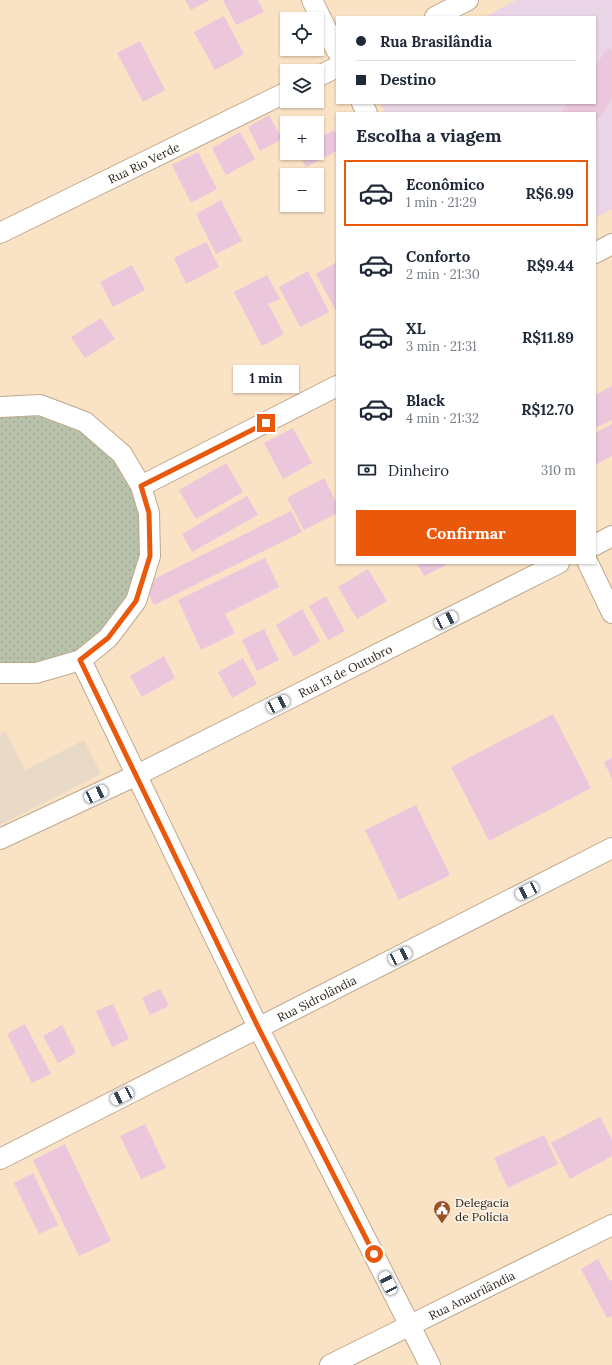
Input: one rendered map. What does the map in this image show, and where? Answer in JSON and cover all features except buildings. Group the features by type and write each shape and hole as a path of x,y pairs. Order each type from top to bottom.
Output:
{"street":[{"path":"312,0 336,49"},
{"path":"437,16 468,0"},
{"path":"324,74 336,68"},
{"name":"Rua Rio Verde","path":"0,233 280,95"},
{"path":"596,252 612,244"},
{"path":"141,486 336,387"},
{"path":"0,407 40,405 85,422 122,454 141,486 149,513 150,556 136,601 108,638 80,660 36,673 0,673"},
{"path":"596,544 612,536"},
{"name":"Rua 13 de Outubro","path":"0,839 137,775 557,564"},
{"path":"588,564 612,613"},
{"path":"80,660 258,1027 430,1365"},
{"name":"Rua Sidrolândia","path":"0,1159 612,848"},
{"name":"Rua Anaurilândia","path":"330,1365 612,1225"}],"shaded area":[{"path":"516,0 612,0 612,209 596,217 596,112 385,112 381,104 596,104 596,16 487,16"},
{"path":"5,731 25,770 84,740 101,774 0,825 0,734"}],"green space":[{"path":"38,416 80,431 114,460 131,490 139,514 140,555 127,596 101,631 76,651 35,663 4,663 0,662 0,417"}],"place":[{"name":"Delegacia de Polícia","path":"442,1224"}],"route":[{"path":"266,423 141,486 149,513 150,556 136,601 108,638 80,660 258,1027 374,1254"}]}
